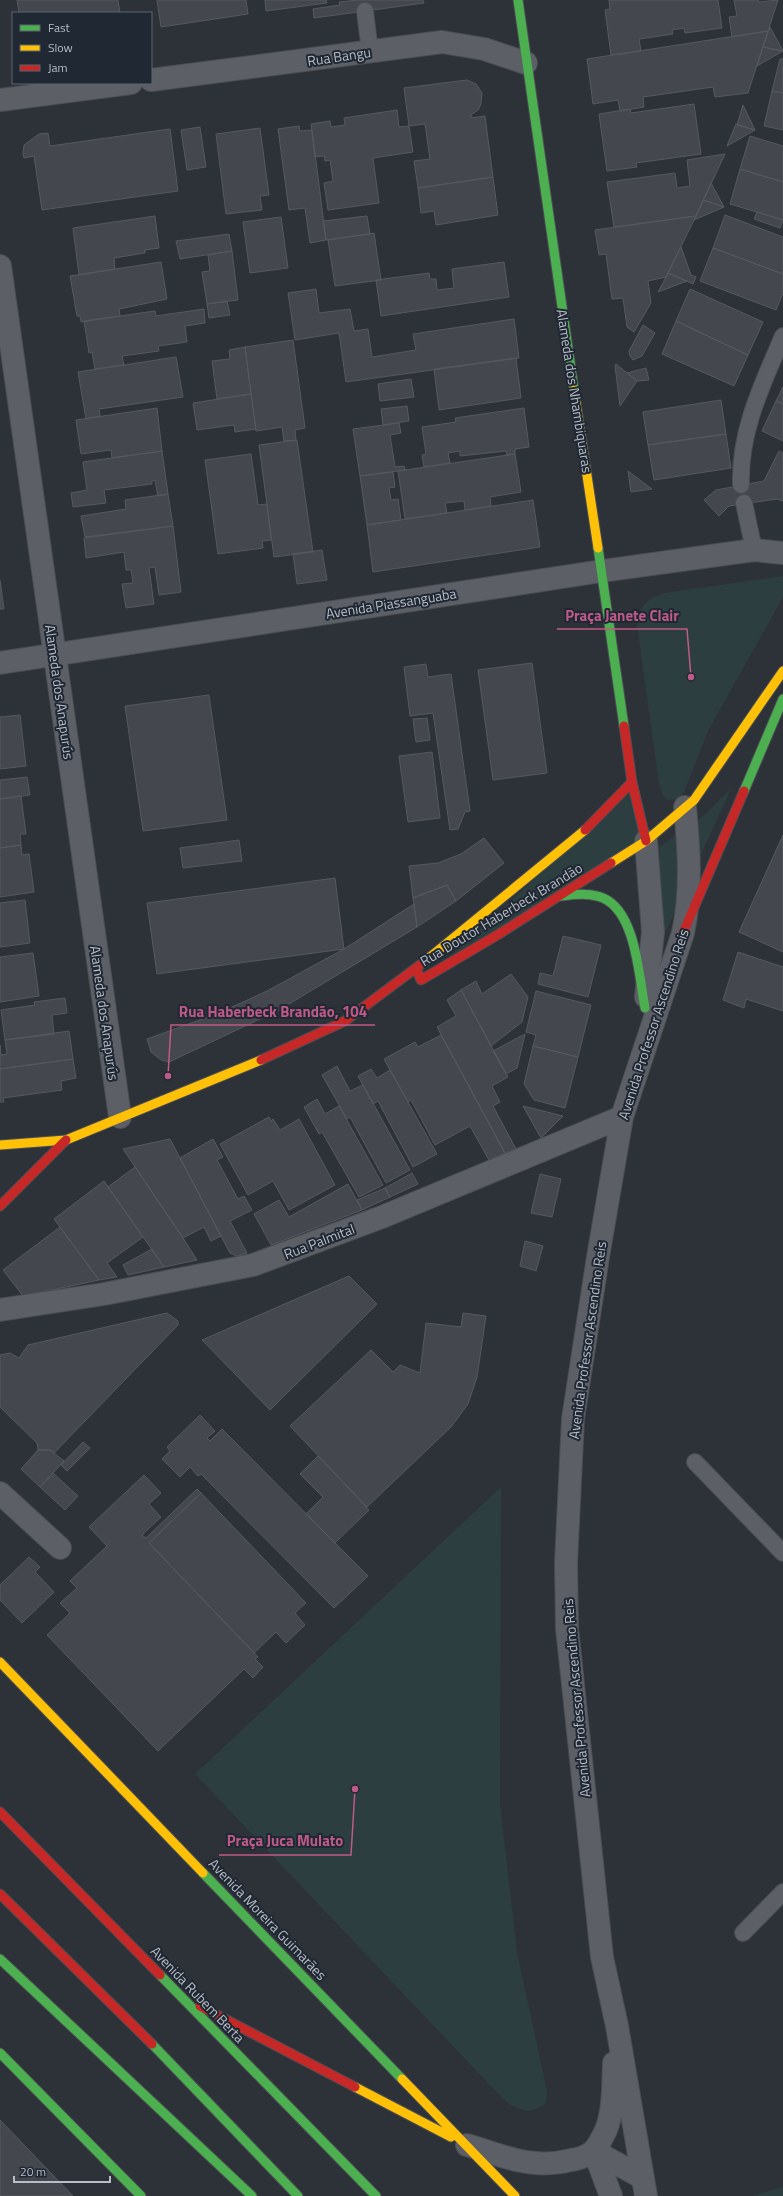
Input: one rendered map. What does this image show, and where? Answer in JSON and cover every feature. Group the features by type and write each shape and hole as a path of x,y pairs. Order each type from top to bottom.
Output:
{"main road":[{"name":"Alameda dos Nhambiquaras","path":"518,0 632,782 646,841"},
{"name":"Rua Doutor Haberbeck Brandão","path":"0,1145 66,1140 257,1062 345,1021 416,968 421,980 499,934 646,841 694,800 783,670"},
{"path":"683,933 783,698"},
{"path":"416,968 575,840 616,802 632,782"},
{"path":"559,896 586,895 604,898 612,904 622,916 630,931 645,1008"},
{"path":"0,1206 66,1140"},
{"name":"Avenida Moreira Guimarães","path":"0,1662 515,2196"},
{"name":"Avenida Rubem Berta","path":"0,1812 376,2196"},
{"path":"0,1894 146,2036 298,2196"},
{"path":"0,1959 252,2196"},
{"path":"181,1996 320,2070 467,2145"},
{"path":"0,2054 141,2196"}],"street":[{"name":"Rua Bangu","path":"152,80 442,42 484,49 526,62"},
{"path":"0,100 123,84"},
{"name":"Alameda dos Anapurús","path":"0,266 120,1117"},
{"name":"Avenida Piassanguaba","path":"0,663 602,571 754,550 783,553"},
{"name":"Avenida Professor Ascendino Reis","path":"644,2187 617,2026 601,1949 567,1628 566,1563 573,1419 598,1257 622,1117 683,933 688,912 690,867 685,808"},
{"name":"Alameda dos Nhambiquaras","path":"639,1064 653,932 646,841"},
{"name":"Rua Palmital","path":"0,1310 104,1294 253,1265 382,1217 622,1117"},
{"path":"0,1493 60,1548"},
{"name":"Avenida Professor Ascendino Reis","path":"594,2151 606,2128 612,2100 617,2026"},
{"path":"467,2145 519,2162 538,2165 559,2163 580,2158 594,2151"},
{"path":"594,2151 644,2187"},
{"path":"594,2151 611,2196"}],"lane":[{"path":"365,11 370,52"},
{"path":"741,485 743,449 748,424 783,336"},
{"path":"744,504 754,550"},
{"path":"695,1462 783,1553"},
{"path":"744,1933 783,1892"}],"shaded area":[{"path":"783,576 783,597 708,731 684,792 679,799 667,800 662,794 659,784 637,624 642,608 652,598 664,593"},
{"path":"731,789 664,935 659,847 701,818"},
{"path":"630,792 641,839 438,967"},
{"path":"501,1487 500,1804 517,1952 547,2091 546,2103 541,2107 531,2110 516,2108 506,2102 195,1774"},
{"path":"783,2187 783,2196 752,2196"}],"building":[{"path":"17,0 118,0 120,12 19,12"},
{"path":"157,0 246,0 248,14 161,27"},
{"path":"265,0 326,0 327,3 266,11"},
{"path":"358,0 423,0 424,3 314,18 313,9 340,5 339,2"},
{"path":"609,0 718,0 722,28 685,33 684,28 672,30 673,34 639,39 641,51 611,55 605,10 610,9"},
{"path":"734,0 758,0 759,2 778,0 768,31 732,37 729,17 737,16"},
{"path":"770,27 783,51 763,47"},
{"path":"768,31 748,93 715,97 713,87 643,97 644,107 620,111 618,100 593,104 587,59"},
{"path":"763,47 783,51 757,66"},
{"path":"780,59 783,59 783,93 772,91"},
{"path":"467,80 476,84 482,93 481,104 478,110 471,115 471,118 485,116 493,177 418,188 414,161 430,159 425,124 409,126 404,88"},
{"path":"772,91 783,93 783,130 764,126"},
{"path":"694,104 701,154 636,163 637,167 607,171 599,114 630,109 631,113"},
{"path":"743,105 755,130 737,125"},
{"path":"397,110 399,127 409,126 413,152 373,158 379,203 328,210 324,183 333,181 330,160 325,161 324,156 315,157 311,124 330,121 331,127 345,125 344,118"},
{"path":"736,124 755,130 727,146 731,136"},
{"path":"299,126 300,131 312,130 326,240 310,243 305,208 289,210 278,129"},
{"path":"200,127 206,167 187,170 181,130"},
{"path":"260,128 269,195 260,196 262,210 226,214 216,134"},
{"path":"170,129 178,191 42,210 34,156 24,158 23,154 24,145 39,134 48,133 50,146"},
{"path":"750,136 783,146 783,182 740,169"},
{"path":"725,154 696,216 614,227 607,182 675,173 677,188 690,186 687,160"},
{"path":"740,169 783,182 783,220 730,204"},
{"path":"493,177 498,215 436,225 434,211 421,213 418,188"},
{"path":"711,183 724,207 703,200"},
{"path":"703,200 724,207 694,220"},
{"path":"757,212 783,220 780,228 754,219"},
{"path":"725,215 783,237 783,274 713,248"},
{"path":"155,216 159,248 145,250 145,253 114,258 115,269 79,275 73,228"},
{"path":"367,216 370,234 326,240 323,221"},
{"path":"696,216 666,277 648,281 651,303 634,332 627,327 623,298 612,299 606,254 599,255 595,230"},
{"path":"281,217 288,268 250,273 243,222"},
{"path":"374,233 381,280 335,286 328,240"},
{"path":"229,234 232,251 180,259 176,241"},
{"path":"681,247 691,275 696,277 693,284 668,273"},
{"path":"713,248 783,274 783,293 776,310 700,281"},
{"path":"232,251 238,300 207,304 202,272 210,271 208,255"},
{"path":"161,262 167,299 119,309 120,316 81,322 80,316 77,316 70,276"},
{"path":"504,262 509,297 381,316 376,280 429,273 430,279 436,279 437,290 454,288 452,269"},
{"path":"668,273 687,281 658,292 665,279"},
{"path":"316,289 319,313 350,309 354,331 368,329 372,357 416,350 413,334 514,319 519,358 346,382 339,333 295,340 288,293"},
{"path":"690,289 763,322 748,355 676,321"},
{"path":"227,301 230,315 209,318 207,304"},
{"path":"204,309 205,323 185,326 187,342 158,346 159,351 122,356 124,365 95,369 92,352 89,353 84,321 155,311 156,316"},
{"path":"676,321 748,355 734,386 662,354"},
{"path":"643,325 655,333 642,356 633,360 629,351"},
{"path":"293,340 305,428 295,430 296,440 284,441 282,427 256,431 245,347"},
{"path":"245,347 251,394 217,399 212,361 230,359 229,350"},
{"path":"176,357 183,397 99,409 100,416 86,419 78,372"},
{"path":"516,358 521,398 439,410 434,369"},
{"path":"616,364 637,381 620,406 615,366"},
{"path":"646,368 649,380 637,381 627,373"},
{"path":"411,379 414,397 380,401 378,384"},
{"path":"783,387 783,404 776,401"},
{"path":"251,394 256,429 235,432 234,425 197,430 193,403"},
{"path":"721,400 726,434 648,445 643,412"},
{"path":"776,401 783,404 783,441 762,431"},
{"path":"407,406 409,421 383,425 381,409"},
{"path":"157,408 162,451 112,458 111,450 81,454 76,420"},
{"path":"524,408 529,447 515,449 515,454 507,455 506,451 460,456 460,451 448,453 450,463 424,467 422,455 426,454 422,427 456,422 455,418"},
{"path":"399,423 401,433 390,435 395,467 404,466 405,470 360,476 353,429"},
{"path":"726,434 731,468 654,480 648,445"},
{"path":"297,440 313,552 274,557 259,445"},
{"path":"162,451 168,494 158,496 155,480 152,481 152,484 104,490 106,503 73,507 71,493 87,490 83,462"},
{"path":"779,451 783,453 783,501 777,499 729,506 719,516 704,500 716,490 764,481"},
{"path":"251,454 258,505 267,504 271,540 262,541 263,548 218,554 205,460"},
{"path":"515,454 521,492 490,497 491,506 465,510 464,501 445,503 447,513 405,519 398,471"},
{"path":"628,471 652,489 631,492"},
{"path":"393,472 395,487 389,488 391,500 398,499 401,520 367,525 360,476"},
{"path":"168,494 173,526 85,537 81,516 126,509 125,500"},
{"path":"533,500 540,547 373,572 367,525"},
{"path":"173,526 181,592 159,595 155,567 149,568 154,604 126,608 122,584 133,583 131,570 126,570 124,552 86,558 84,538"},
{"path":"322,550 327,580 297,584 293,554"},
{"path":"0,580 4,609 0,609"},
{"path":"532,663 547,773 493,780 478,670"},
{"path":"426,664 428,677 451,674 470,811 465,812 458,829 450,830 433,713 410,716 404,667"},
{"path":"209,695 227,820 143,831 125,706"},
{"path":"20,715 26,766 0,769 0,717"},
{"path":"427,718 430,740 416,742 413,719"},
{"path":"432,752 440,818 408,822 399,756"},
{"path":"27,777 30,795 0,799 0,780"},
{"path":"21,796 26,834 20,834 21,845 0,848 0,799"},
{"path":"783,835 783,952 739,932"},
{"path":"484,838 504,863 456,901 447,885 413,898 409,866 438,863 461,854"},
{"path":"239,840 242,861 183,868 180,848"},
{"path":"21,845 22,855 29,854 34,892 0,897 0,848"},
{"path":"335,878 344,949 157,974 147,903"},
{"path":"447,885 456,901 417,927 413,898"},
{"path":"25,900 30,943 0,947 0,903"},
{"path":"414,904 417,927 279,1010 169,1062 161,1060 151,1052 147,1039 219,1013 267,991 344,949"},
{"path":"563,936 601,945 588,997 538,984 540,973 553,976"},
{"path":"738,952 783,967 783,1011 746,999 744,1008 723,1000"},
{"path":"33,953 39,996 0,1002 0,957"},
{"path":"511,974 528,997 522,1022 491,1046 461,990 476,981 482,994"},
{"path":"461,990 508,1077 492,1086 500,1102 493,1106 516,1149 505,1153 437,1027 456,1016 447,1000"},
{"path":"536,991 591,1005 578,1057 533,1046 536,1035 526,1032"},
{"path":"65,998 67,1013 52,1015 54,1034 5,1040 1,1010 35,1005 34,1002"},
{"path":"69,1031 73,1059 0,1069 0,1045 1,1055 7,1054 5,1040"},
{"path":"525,1034 517,1068 506,1074 493,1051"},
{"path":"441,1035 505,1153 489,1160 470,1126 435,1145 411,1100 408,1102 384,1059 415,1042 418,1047"},
{"path":"533,1046 578,1057 565,1108 534,1100 524,1084"},
{"path":"73,1059 76,1078 61,1081 62,1090 3,1098 4,1102 0,1102 0,1069"},
{"path":"337,1066 350,1091 363,1085 410,1170 386,1183 350,1117 347,1119 322,1075"},
{"path":"371,1069 377,1078 390,1070 437,1154 413,1167 378,1101 373,1104 358,1076"},
{"path":"317,1099 325,1114 339,1106 383,1185 359,1197 322,1132 319,1134 304,1107"},
{"path":"523,1106 563,1116 541,1138"},
{"path":"269,1117 271,1121 273,1119 280,1130 299,1119 335,1185 289,1210 273,1181 248,1195 220,1144"},
{"path":"170,1139 221,1236 211,1241 204,1227 183,1238 123,1149"},
{"path":"213,1139 223,1157 217,1160 238,1199 244,1196 252,1210 230,1221 247,1253 237,1256 230,1253 180,1158"},
{"path":"135,1167 197,1260 164,1267 108,1187"},
{"path":"412,1173 418,1184 390,1197 385,1188"},
{"path":"540,1174 561,1179 552,1217 531,1213"},
{"path":"104,1181 143,1237 107,1263 117,1277 99,1280 54,1219"},
{"path":"348,1184 362,1210 271,1245 254,1214 279,1200 289,1217"},
{"path":"385,1188 390,1197 362,1210 357,1200"},
{"path":"60,1227 99,1280 23,1296 3,1270"},
{"path":"525,1241 543,1246 536,1271 520,1266"},
{"path":"152,1249 164,1267 128,1275 123,1265"},
{"path":"349,1276 377,1304 270,1410 202,1340"},
{"path":"167,1313 178,1321 178,1325 54,1453 50,1450 38,1450 37,1443 0,1407 0,1355 10,1353 19,1358 28,1345"},
{"path":"463,1313 486,1316 477,1377 468,1404 451,1427 367,1507 290,1426 371,1350 393,1372 400,1365 420,1373 426,1323 461,1327"},
{"path":"200,1415 215,1431 207,1438 210,1441 222,1429 368,1576 334,1608 201,1474 198,1476 190,1467 180,1477 162,1459 170,1451 167,1447"},
{"path":"83,1442 90,1448 67,1471 61,1465"},
{"path":"38,1450 50,1450 64,1461 40,1487 21,1469"},
{"path":"318,1456 369,1510 335,1543 306,1514 323,1497 300,1474"},
{"path":"53,1473 78,1496 65,1510 40,1487"},
{"path":"144,1475 161,1493 149,1504 161,1517 142,1535 146,1538 197,1489 201,1493 149,1543 258,1657 255,1659 263,1667 253,1678 244,1669 158,1751 47,1635 70,1613 60,1603 77,1588 70,1581 107,1546 89,1527"},
{"path":"201,1493 306,1603 295,1613 305,1625 286,1643 276,1632 254,1653 149,1543"},
{"path":"29,1557 40,1567 35,1572 54,1592 22,1623 0,1600 0,1585"},
{"path":"0,2120 73,2196 0,2196"}],"traffic: fast":[{"path":"518,0 574,390"},
{"path":"598,548 624,726"},
{"path":"744,791 783,699"},
{"path":"560,896 582,894 593,895 603,898 614,905 623,917 634,947 645,1008"},
{"path":"203,1873 402,2079"},
{"path":"0,1959 252,2196"},
{"path":"160,1975 376,2196"},
{"path":"152,2044 298,2196"},
{"path":"0,2053 141,2196"}],"traffic: slow":[{"path":"574,390 598,548"},
{"path":"611,863 646,841 694,800 783,671"},
{"path":"424,962 585,830"},
{"path":"0,1145 66,1140 261,1060"},
{"path":"0,1662 203,1873"},
{"path":"402,2079 515,2196"},
{"path":"355,2087 451,2137"}],"traffic: jam":[{"path":"624,726 632,782 646,841"},
{"path":"585,830 632,782"},
{"path":"683,933 744,791"},
{"path":"418,973 421,980 499,934 611,863"},
{"path":"261,1060 345,1021 424,962"},
{"path":"0,1206 66,1140"},
{"path":"0,1812 160,1975"},
{"path":"0,1894 152,2044"},
{"path":"200,2006 355,2087"}],"place":[{"name":"Praça Janete Clair","path":"691,677"},
{"name":"Rua Haberbeck Brandão, 104","path":"168,1076"},
{"name":"Praça Juca Mulato","path":"355,1789"}]}
